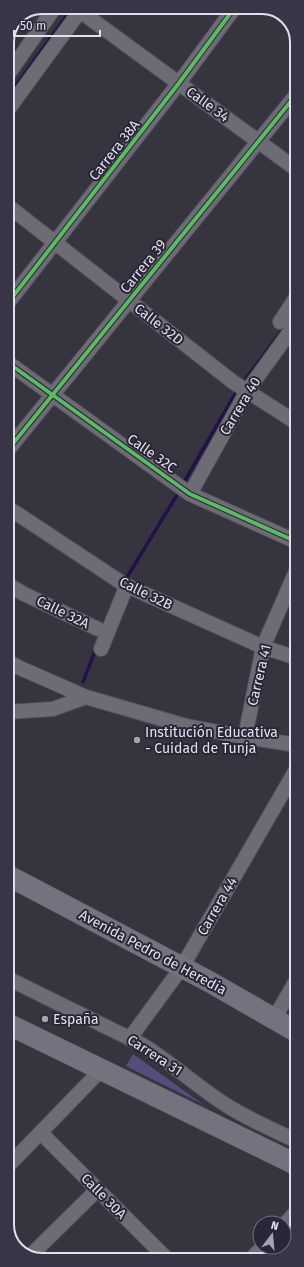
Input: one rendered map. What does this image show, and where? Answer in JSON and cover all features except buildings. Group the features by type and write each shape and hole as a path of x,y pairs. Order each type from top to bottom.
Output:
{"highway":[{"name":"Avenida Pedro de Heredia","path":"14,879 182,967 290,1028"},
{"path":"14,1027 290,1162"}],"street":[{"path":"14,66 50,14"},
{"path":"14,101 78,14"},
{"name":"Calle 34","path":"89,14 290,165"},
{"name":"Carrera 38A","path":"14,295 179,83 230,14"},
{"name":"Carrera 39","path":"14,442 290,102"},
{"name":"Calle 32D","path":"14,210 241,387 290,418"},
{"path":"280,322 290,306"},
{"name":"Carrera 40","path":"185,490 241,387 290,340"},
{"name":"Calle 32C","path":"14,367 185,490 290,539"},
{"name":"Calle 32B","path":"14,512 124,584 263,647 290,656"},
{"path":"101,650 124,584"},
{"name":"Carrera 41","path":"245,737 263,647 290,585"},
{"name":"Calle 32A","path":"14,588 98,629"},
{"path":"14,665 86,697 186,726 290,744"},
{"path":"14,712 54,709 86,697"},
{"name":"Carrera 44","path":"130,1038 182,967 290,780"},
{"name":"Carrera 31","path":"14,981 130,1038 154,1052 225,1105 290,1138"},
{"path":"274,1019 290,991"},
{"path":"14,1160 101,1070"},
{"name":"Calle 30A","path":"40,1133 161,1253"},
{"path":"34,1252 97,1190"}],"shaded area":[{"path":"133,1054 204,1105 126,1066"}],"waterway":[{"path":"14,88 68,14"},
{"path":"242,384 286,325"},
{"path":"183,484 238,389"},
{"path":"124,582 180,490"},
{"path":"83,682 96,648"}],"cycle path":[{"path":"14,295 179,83 230,14"},
{"path":"14,442 290,102"},
{"path":"14,367 190,494 290,539"}],"place":[{"name":"Institución Educativa - Cuidad de Tunja","path":"137,740"},
{"name":"España","path":"45,1019"}]}
